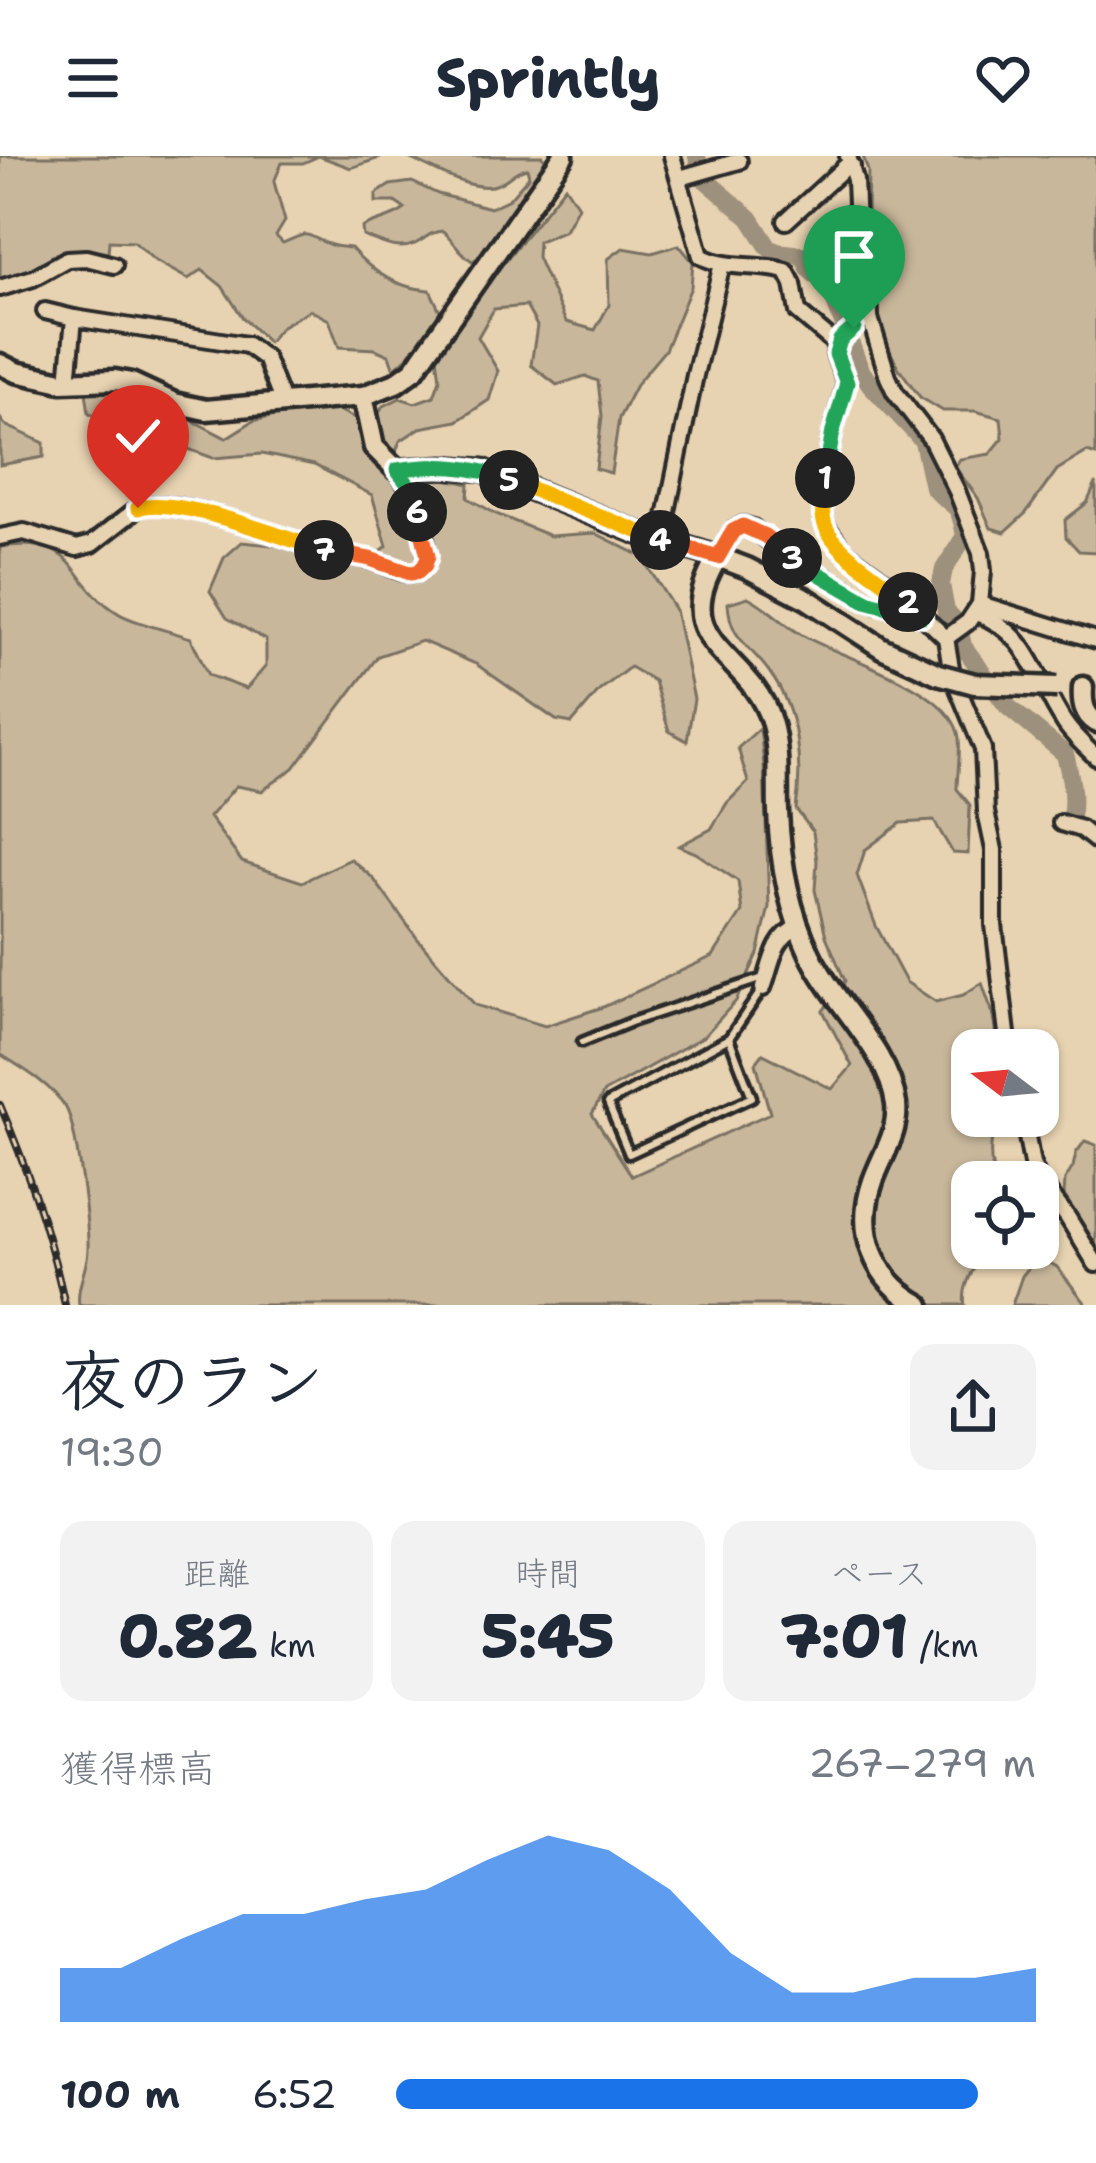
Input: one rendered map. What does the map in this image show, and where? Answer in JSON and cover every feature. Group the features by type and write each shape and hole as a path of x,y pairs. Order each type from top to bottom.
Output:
{"street":[{"path":"0,364 38,379 131,383 189,408 206,410 363,396 397,383 414,370 563,156"},
{"path":"672,156 697,249 707,261 786,271 798,312 845,336"},
{"path":"680,178 739,160"},
{"path":"786,221 850,161"},
{"path":"850,161 857,227 868,269 870,318 895,392 931,439 981,553 978,608 946,638"},
{"path":"0,288 67,259 114,265"},
{"path":"661,541 722,264"},
{"path":"45,311 247,345 265,358 282,401"},
{"path":"68,382 74,318"},
{"path":"870,318 845,336 836,354 847,383 824,484 825,525 843,550 890,584 946,638 952,674 983,749 986,812 994,850 994,925 1006,1029"},
{"path":"0,537 24,532 84,547 146,504 233,521 322,550 418,572 425,565 427,547 410,487 374,448 363,396"},
{"path":"397,470 443,466 483,470 661,541 718,557 790,590 882,648 938,674 975,684 1089,687 1085,711 1096,722"},
{"path":"920,1305 883,1275 871,1253 866,1229 866,1204 894,1132 893,1090 883,1064 824,982 798,927 781,856 772,722 749,682 705,632 700,603 718,557 733,531 743,526 866,601 922,616"},
{"path":"978,608 1096,640"},
{"path":"978,608 1012,632 1067,728 1096,757"},
{"path":"1060,823 1082,829 1096,841"},
{"path":"765,984 776,945 782,935 798,927"},
{"path":"1026,1137 1038,1178 1096,1264"}],"lane":[{"path":"582,1042 760,978 765,984 729,1039 608,1103 629,1154 752,1097 729,1039"}],"shaded area":[{"path":"0,156 319,156 303,163 282,163 274,182 285,221 276,236 283,243 308,235 351,248 386,278 430,290 441,313 418,347 394,369 389,355 375,349 339,347 329,320 310,310 282,326 268,342 243,318 222,286 202,270 188,279 134,242 109,241 108,253 83,249 0,283"},
{"path":"319,156 385,156 351,168"},
{"path":"404,156 543,156 548,165 487,254 472,261 443,231 402,247 363,236 362,228 405,209 395,202 376,202 376,194 390,185 412,182 490,208 509,199 529,176 527,168 497,185 481,186"},
{"path":"863,156 1096,156 1096,455 1087,452 1057,470 1026,513 1005,532 991,528 978,498 955,467 960,459 990,454 1003,438 1001,418 975,411 943,411 920,397 882,335"},
{"path":"565,186 578,206 565,230 538,241 537,257 566,322 595,330 609,305 608,259 623,248 652,253 679,245 693,262 691,287 665,350 637,383 619,418 611,473 596,469 602,416 598,381 585,376 557,385 531,365 537,326 526,306 494,309 478,337 498,371 489,400 457,421 420,428 400,441 387,474 405,499 434,480 458,481 469,484 468,498 496,514 550,536 595,533 641,556 675,610 694,699 687,741 669,731 654,681 630,667 600,690 572,723 556,720 476,664 422,641 378,656 294,768 262,791 236,786 209,817 242,862 302,882 351,859 373,878 475,1005 545,1026 603,1007 713,956 742,912 738,881 679,846 711,829 748,782 738,748 760,728 769,907 758,954 736,1001 704,1036 604,1092 592,1114 632,1176 770,1113 756,1063 763,1054 832,1089 852,1066 823,1011 845,981 826,936 815,890 813,832 796,809 799,774 792,721 770,673 737,634 728,603 748,597 802,635 914,687 949,716 958,733 957,789 970,805 968,854 953,853 934,821 901,823 865,850 857,875 876,926 906,982 936,1002 963,995 982,983 994,1017 995,1029 951,1029 951,1137 993,1137 992,1161 951,1161 951,1269 974,1269 965,1289 965,1305 79,1305 88,1237 70,1118 54,1093 0,1054 0,547 26,545 59,554 118,613 191,638 208,675 246,689 266,666 266,640 227,618 210,591 224,558 242,542 302,548 367,563 387,546 372,495 314,465 262,454 213,458 89,413 86,392 139,398 226,438 253,421 275,416 336,409 357,419 376,418 382,407 400,398 415,403 434,396 440,379 437,357 461,316"},
{"path":"0,418 5,425 44,443 44,457 0,465"},
{"path":"1096,483 1096,552 1079,551 1066,537 1065,520 1087,503"},
{"path":"1085,1141 1096,1145 1096,1244 1064,1195 1065,1180"},
{"path":"1028,1269 1059,1269 1087,1305 1012,1305"}],"waterway":[{"path":"697,156 701,176 750,218 769,248 802,255 810,270 830,288 860,369 923,441 933,487 958,510 965,536 944,569 941,584 946,612 958,623 963,646 1007,706 1065,754 1071,816"}],"railway":[{"path":"0,1105 37,1203 65,1305"}],"route":[{"path":"138,508 146,504 201,513 322,550 418,572 425,565 427,547 410,487 397,470 463,467 483,470 638,533 718,557 733,531 753,528 784,553 866,601 922,616 890,584 843,550 825,525 824,484 847,383 836,354 840,340 854,328"}]}
